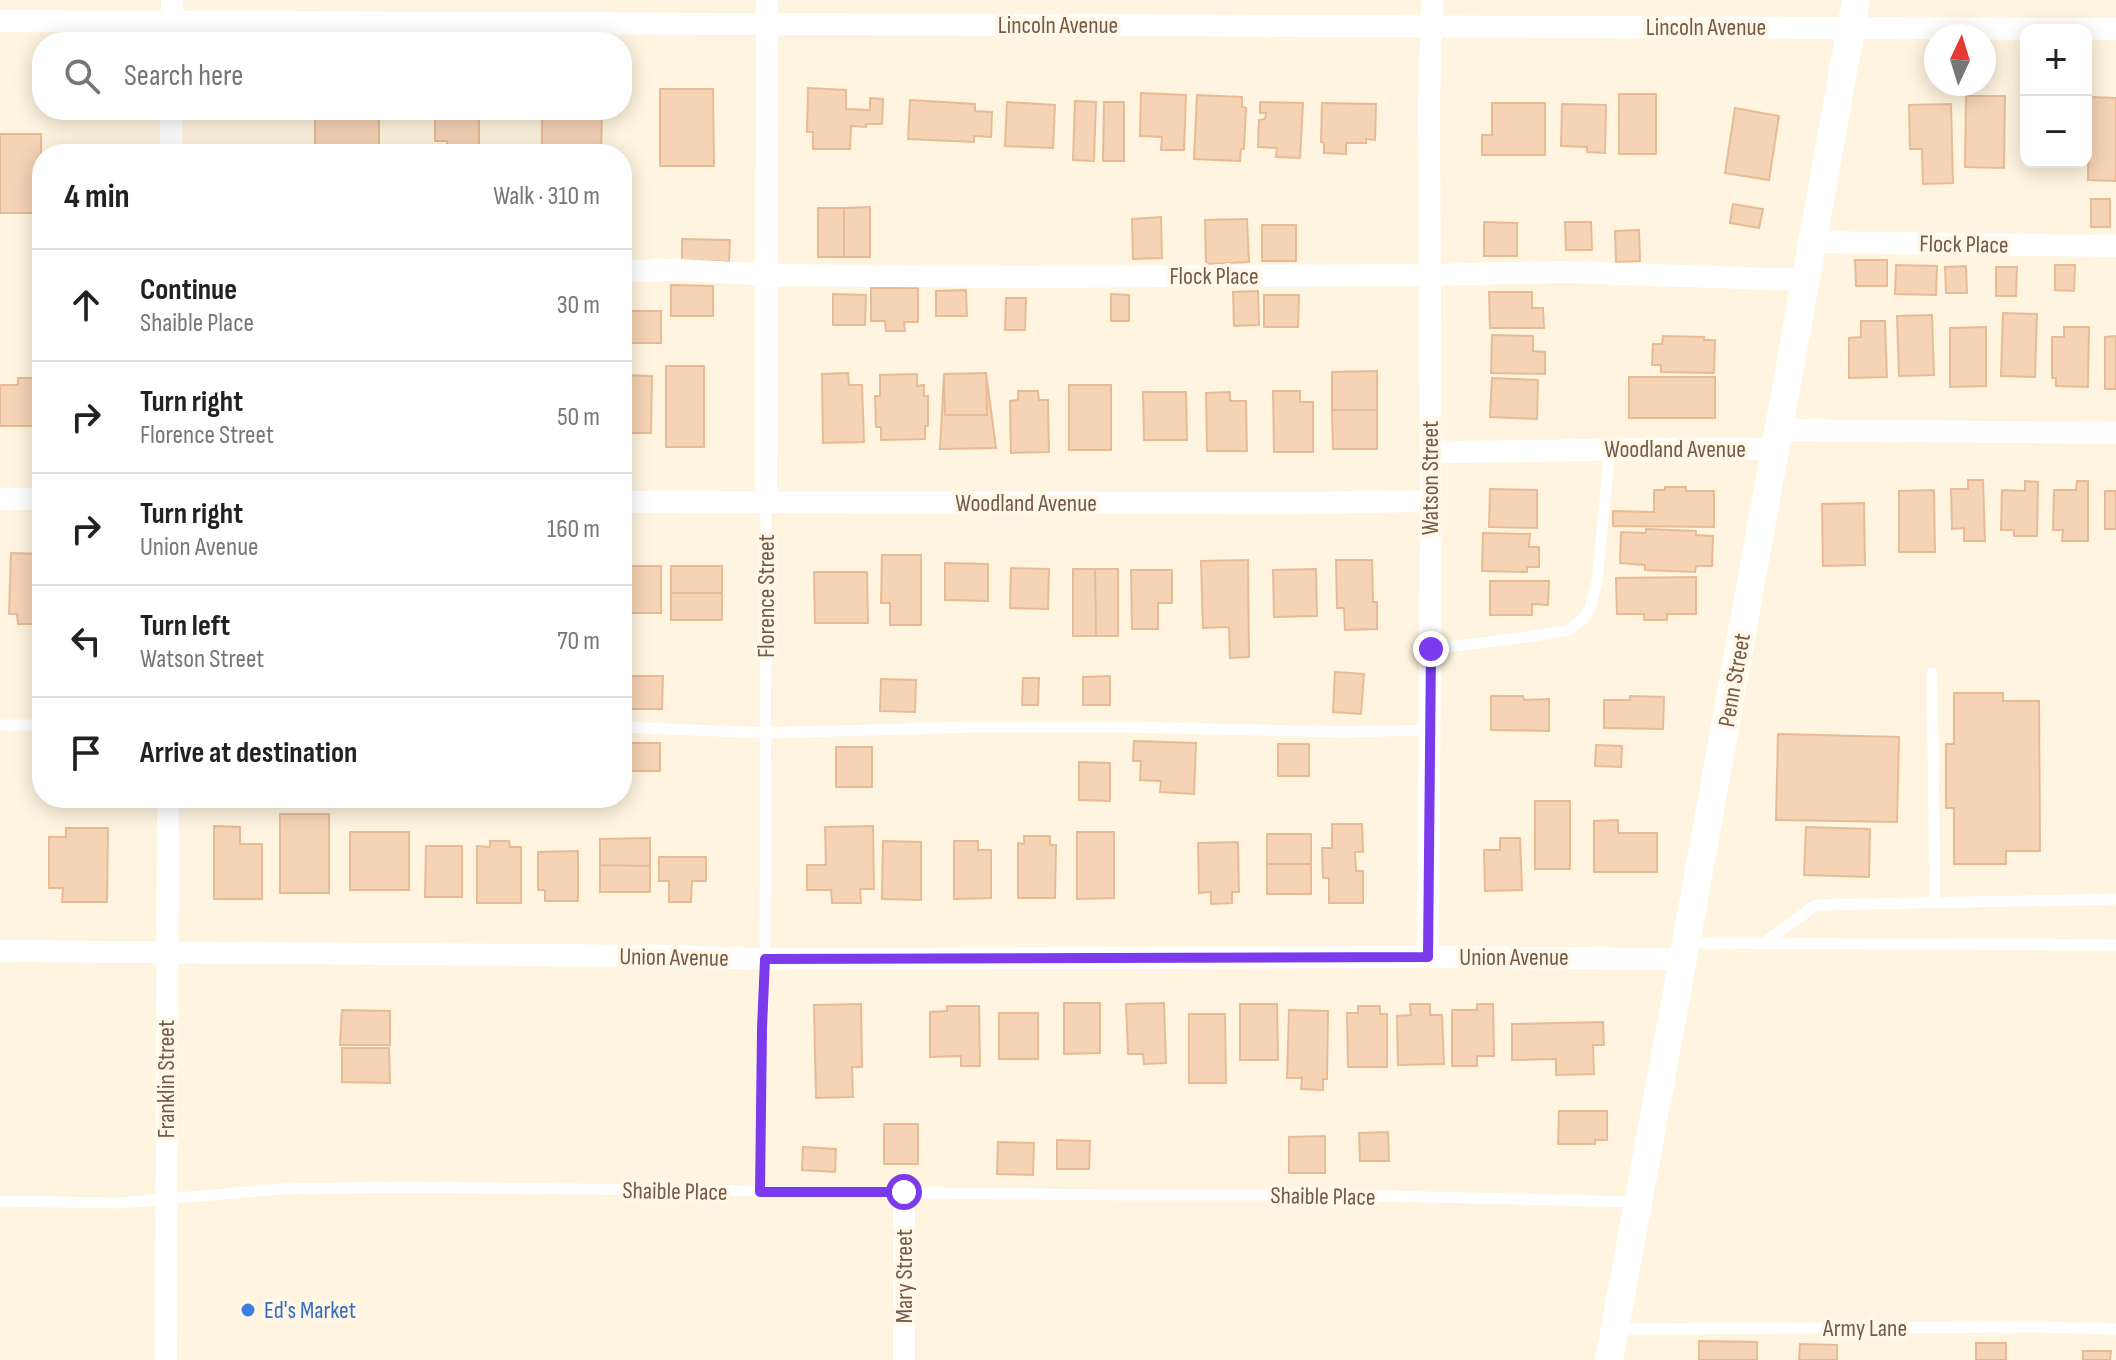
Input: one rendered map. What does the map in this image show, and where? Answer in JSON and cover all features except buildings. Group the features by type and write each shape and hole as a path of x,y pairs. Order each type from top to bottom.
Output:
{"street":[{"name":"Florence Street","path":"766,502 767,0"},
{"name":"Watson Street","path":"1428,957 1431,649 1429,104 1432,0"},
{"name":"Penn Street","path":"1609,1360 1856,0"},
{"name":"Lincoln Avenue","path":"0,21 2116,29"},
{"path":"171,120 171,144"},
{"name":"Flock Place","path":"1812,242 2116,246"},
{"name":"Flock Place","path":"632,271 1011,277 1564,272 1806,280"},
{"name":"Woodland Avenue","path":"1430,452 1524,452 1778,440 2116,433"},
{"path":"0,499 32,499"},
{"name":"Woodland Avenue","path":"632,502 1431,501"},
{"name":"Franklin Street","path":"166,1360 168,808"},
{"name":"Union Avenue","path":"0,951 636,955 765,959 1428,957 1685,951"},
{"name":"Mary Street","path":"904,1192 904,1360"}],"lane":[{"path":"1431,649 1569,630 1583,619 1590,608 1597,581 1610,449"},
{"name":"Florence Street","path":"760,1192 765,959 766,502"},
{"path":"1932,673 1935,903"},
{"path":"0,725 32,725"},
{"path":"632,727 765,733 973,727 1345,732 1430,730"},
{"path":"1764,943 1816,905 2116,899"},
{"path":"1685,951 1764,943 2116,945"},
{"name":"Shaible Place","path":"0,1201 120,1203 281,1189 407,1187 1338,1195 1639,1202"},
{"name":"Army Lane","path":"1615,1329 2116,1329"}],"place":[{"name":"Ed's Market","path":"248,1310"}],"route":[{"path":"904,1192 760,1192 765,959 1428,957 1431,649"}]}
